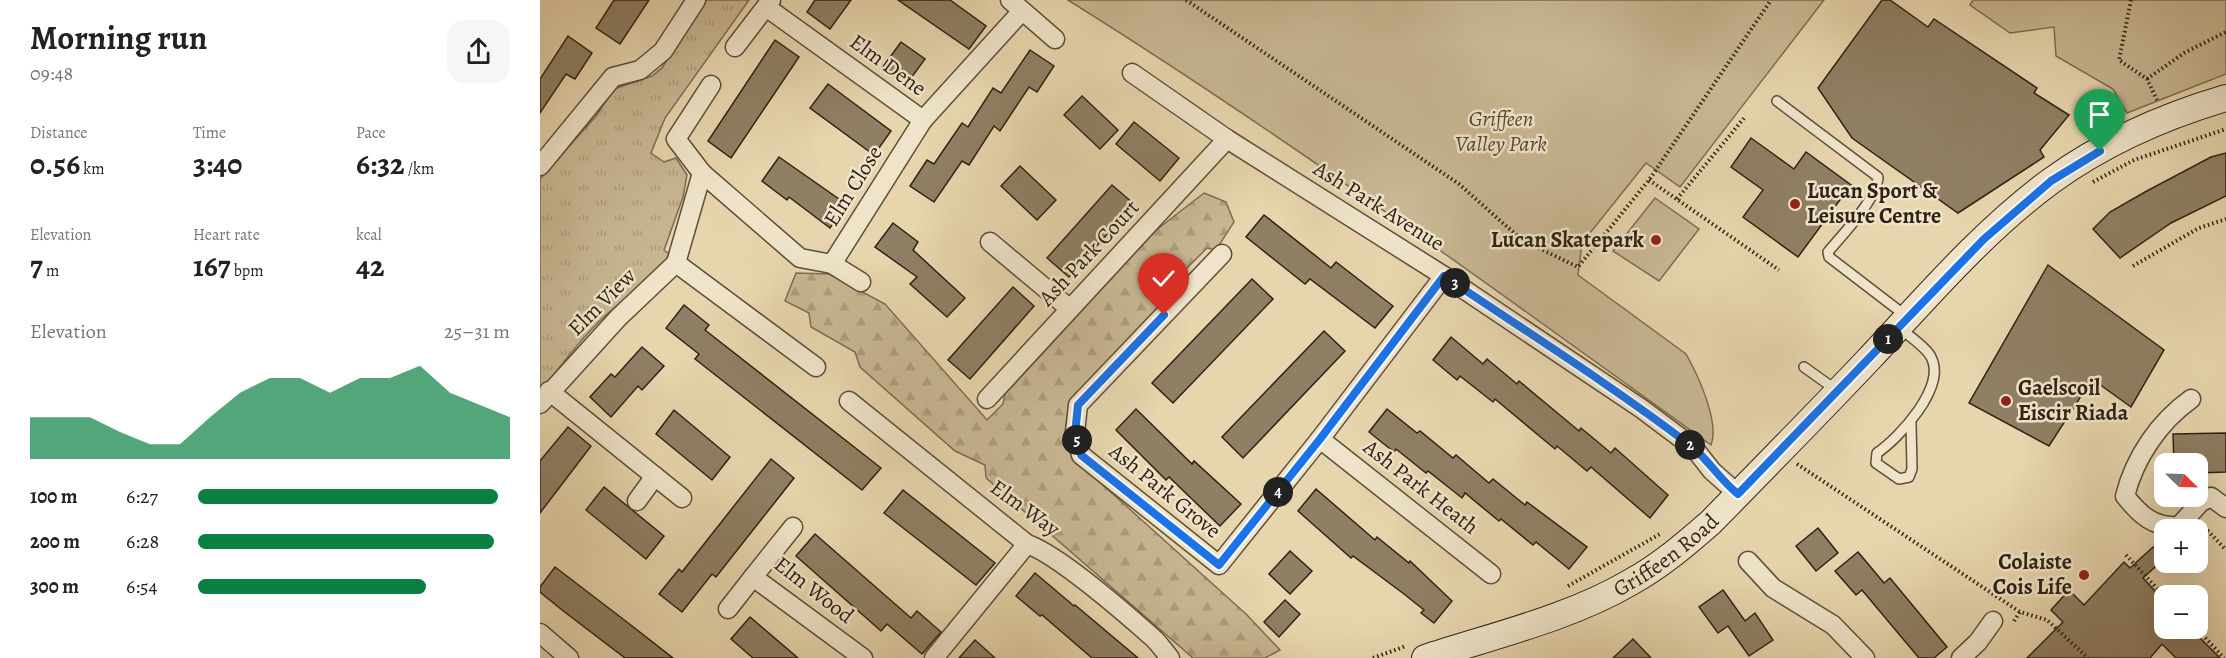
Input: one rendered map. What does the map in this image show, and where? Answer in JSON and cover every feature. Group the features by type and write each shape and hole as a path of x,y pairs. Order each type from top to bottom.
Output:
{"street":[{"path":"540,166 613,77 640,70 663,51 696,0"},
{"path":"735,47 769,3"},
{"name":"Elm Dene","path":"769,3 923,120"},
{"path":"1016,6 1055,39"},
{"name":"Elm Close","path":"832,264 923,120 1016,6"},
{"name":"Ash Park Avenue","path":"1132,73 1227,139 1444,276 1642,409 1694,448 1712,471 1738,494"},
{"path":"711,85 676,139 702,173 800,258 832,264 861,282"},
{"name":"Griffeen Road","path":"1421,650 1577,607 1630,583 1675,553 1738,494 1984,239 2051,181 2126,138 2226,98"},
{"name":"Ash Park Court","path":"987,399 1227,139"},
{"path":"702,173 676,263 816,367"},
{"path":"990,242 1070,309"},
{"name":"Ash Park Grove","path":"1222,254 1078,405 1075,434 1081,455 1219,565 1320,439 1444,276"},
{"name":"Elm View","path":"545,397 618,318 676,263"},
{"path":"545,397 682,498"},
{"path":"2192,399 2162,423 2130,475 2125,496 2136,509 2162,527 2179,526 2201,502 2211,497 2226,508"},
{"name":"Elm Way","path":"849,401 1027,544 1042,549 1154,639 1163,655"},
{"name":"Ash Park Heath","path":"1320,439 1491,574"},
{"path":"637,501 655,476"},
{"name":"Elm Wood","path":"793,527 753,577 862,658"},
{"path":"934,658 1027,544"},
{"path":"1748,561 1773,588 1833,625 1865,658"},
{"path":"728,609 753,577"},
{"path":"1961,658 1978,642 1993,621"},
{"path":"540,633 570,658"}],"lane":[{"path":"1777,101 1878,177 1878,186 1828,252 1829,256 1904,322 1931,356 1935,367 1930,389 1911,423 1877,453 1876,463 1899,479 1909,477 1912,469 1911,423"},
{"path":"1804,367 1838,392"}],"path":[{"path":"1186,0 1459,184 1522,240 1578,267 1649,180 1771,0"},
{"path":"2132,0 2119,60 2147,79 2160,106"},
{"path":"2147,79 2184,53 2226,32"},
{"path":"1677,199 1745,117"},
{"path":"2085,186 2134,160 2226,129"},
{"path":"1649,180 1779,270"},
{"path":"2133,266 2199,228 2226,220"},
{"path":"1805,456 1797,464 2020,612 2047,620 2088,658"},
{"path":"1561,590 1668,529"},
{"path":"2208,531 2226,550"},
{"path":"2126,555 2154,585"},
{"path":"2014,621 2020,612"},
{"path":"2206,639 2224,658"},
{"path":"1373,658 1421,650"}],"green space":[{"path":"706,0 749,0 665,118 651,153 664,162 676,158 687,175 683,197 664,250 669,254 664,264 649,281 606,315 588,333 540,392 540,179 596,116 614,89 652,76 662,68"},
{"name":"Griffeen Valley Park","path":"1068,0 1824,0 1680,187 1646,163 1582,243 1578,275 1686,354 1702,386 1710,412 1713,424 1711,445 1313,161"},
{"path":"1973,0 2226,0 2226,74 2127,113 2113,89 2056,56 2054,27 2010,33 1970,5"},
{"path":"1204,193 1226,202 1234,222 1216,250 1207,248 1187,268 1184,280 1069,402 1065,433 1073,458 1246,614 1280,650 1265,658 1193,658 986,478 985,465 955,451 860,367 855,352 811,327 809,313 785,301 796,273 829,274 885,304 987,420 1003,404 1005,394 1155,231"},
{"name":"Lucan Skatepark","path":"1655,198 1699,229 1659,281 1613,251"}],"building":[{"path":"614,0 649,0 620,44 596,28"},
{"path":"815,0 851,0 830,29 807,12"},
{"path":"898,0 950,0 986,26 969,49"},
{"path":"1882,0 1890,0 1928,27 1934,19 2037,88 2034,93 2069,115 2040,150 2044,157 1958,213 1852,138 1818,88"},
{"path":"568,36 592,53 575,79 566,74 540,113 540,79"},
{"path":"775,40 799,57 731,158 708,141"},
{"path":"901,42 925,59 906,85 882,68"},
{"path":"1030,50 1054,66 1037,92 1029,87 1000,131 994,126 969,165 962,161 934,202 910,186 927,160 934,164 962,123 968,127 993,88 1001,93"},
{"path":"828,84 891,131 874,155 810,108"},
{"path":"1082,96 1118,130 1100,149 1064,115"},
{"path":"1134,122 1179,158 1160,181 1116,144"},
{"name":"Lucan Sport & Leisure Centre","path":"1751,138 1794,169 1806,152 1851,185 1798,257 1743,217 1763,190 1731,167"},
{"path":"2226,153 2226,196 2171,223 2120,258 2093,229 2110,212 2145,192 2211,157"},
{"path":"779,157 846,204 830,228 789,197 787,200 762,181"},
{"path":"1020,166 1056,200 1037,220 1001,186"},
{"path":"1112,185 1134,204 1069,277 1047,258"},
{"path":"1264,215 1331,268 1336,262 1393,306 1375,328 1310,279 1305,284 1246,237"},
{"path":"893,223 918,242 913,250 965,298 947,317 910,284 917,277 875,247"},
{"path":"2048,265 2164,350 2131,407 2092,379 2049,446 1969,403"},
{"path":"1252,279 1273,299 1173,403 1152,383"},
{"path":"1013,287 1034,306 970,379 948,360"},
{"path":"684,305 709,325 705,330 881,468 862,490 695,359 699,354 666,328"},
{"path":"1324,331 1345,351 1243,458 1222,437"},
{"path":"1451,337 1483,364 1487,359 1517,384 1519,381 1579,431 1581,428 1611,453 1615,448 1668,495 1650,518 1591,467 1587,471 1557,446 1555,449 1495,399 1493,402 1460,376 1457,380 1433,360"},
{"path":"642,347 664,366 642,390 638,386 611,417 590,397 611,374 615,377"},
{"path":"1136,409 1192,464 1194,461 1241,504 1220,526 1169,477 1166,480 1116,430"},
{"path":"1387,409 1417,433 1420,431 1453,458 1456,455 1489,483 1493,479 1525,505 1527,502 1587,547 1569,569 1536,542 1533,545 1501,519 1499,521 1465,493 1462,498 1396,449 1394,452 1369,432"},
{"path":"674,410 730,457 712,480 656,434"},
{"path":"568,427 591,446 540,513 540,461"},
{"path":"2226,433 2226,472 2208,473 2208,453 2174,453 2173,434"},
{"path":"771,459 794,478 716,577 712,574 682,612 659,594 679,569 682,572"},
{"path":"604,487 664,536 646,559 586,510"},
{"path":"1316,489 1375,540 1377,537 1409,563 1410,561 1452,601 1434,623 1421,613 1424,610 1353,556 1351,558 1298,511"},
{"path":"903,490 995,563 976,585 884,513"},
{"path":"1818,528 1838,553 1816,571 1796,546"},
{"path":"815,534 911,618 917,611 941,632 922,654 887,624 881,631 796,556"},
{"path":"2154,548 2154,568 2143,578 2154,590 2154,639 2201,639 2220,658 2176,658 2162,644 2150,658 2027,658 2063,622 2051,610 2069,590 2084,605 2124,562 2130,568"},
{"path":"1290,551 1312,571 1290,594 1269,574"},
{"path":"1858,552 1884,583 1890,578 1947,647 1934,658 1919,658 1862,590 1856,595 1835,571"},
{"path":"555,567 673,658 625,658 562,610 540,592 540,587"},
{"path":"1035,573 1138,658 1092,658 1042,615 1040,616 1016,596"},
{"path":"1723,590 1745,621 1755,613 1773,640 1749,656 1728,626 1718,633 1699,607"},
{"path":"1285,600 1300,614 1279,637 1264,622"},
{"path":"750,617 798,658 753,658 731,639"},
{"path":"1633,639 1651,658 1613,658"},
{"path":"975,640 995,658 959,658"}],"place":[{"name":"Lucan Sport & Leisure Centre","path":"1795,204"},
{"name":"Lucan Skatepark","path":"1656,240"},
{"name":"Gaelscoil Eiscir Riada","path":"2006,401"},
{"name":"Colaiste Cois Life","path":"2084,575"}],"route":[{"path":"1164,315 1078,405 1075,434 1081,455 1219,565 1320,439 1444,276 1642,409 1694,448 1712,471 1738,494 1984,239 2051,181 2100,151"}]}
